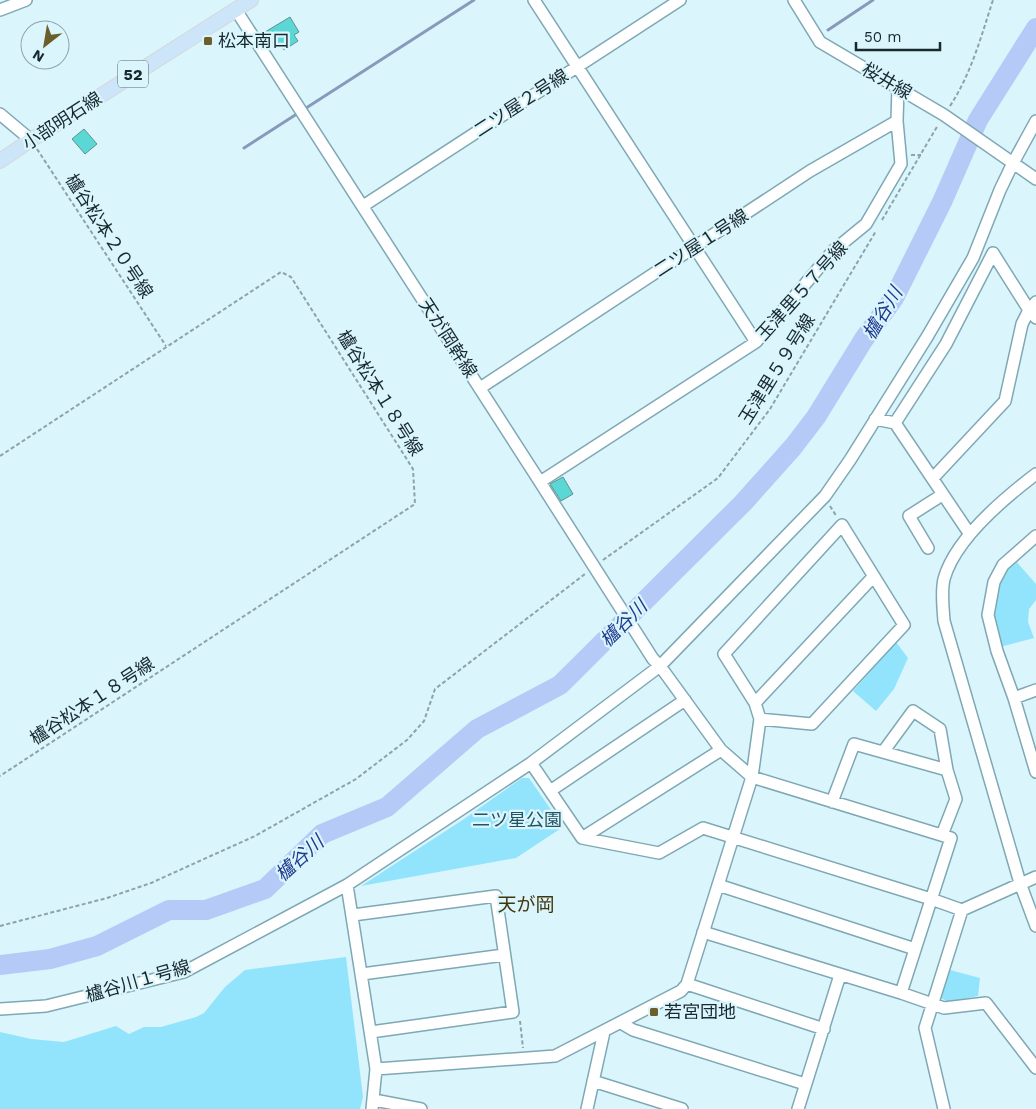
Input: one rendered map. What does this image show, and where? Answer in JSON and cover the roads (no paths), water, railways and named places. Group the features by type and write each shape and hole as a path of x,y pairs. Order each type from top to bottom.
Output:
{"main road":[{"name":"小部明石線","path":"0,162 31,140 251,0"}],"street":[{"path":"0,10 26,0"},
{"path":"534,0 756,342"},
{"name":"二ツ屋２号線","path":"363,206 680,0"},
{"name":"桜井線","path":"794,0 820,42 945,115 1036,179"},
{"name":"天が岡幹線","path":"236,10 656,663 720,750 752,777"},
{"path":"897,121 898,87"},
{"path":"0,114 31,140"},
{"name":"二ツ屋１号線","path":"480,388 810,171 897,121"},
{"name":"玉津里５７号線","path":"540,482 756,342 834,251 866,224 901,164 897,121"},
{"name":"櫨谷川１号線","path":"0,1009 46,1006 184,972 348,884 531,763 656,663 825,496 927,338 973,258 1009,160 1036,121"},
{"path":"894,423 946,344 993,253 1034,310 1022,324 1006,401 933,478"},
{"path":"875,419 894,423 969,533"},
{"path":"1036,474 969,533 952,557 944,580 942,596 944,621 1020,883 1036,926"},
{"path":"928,548 909,516 942,495"},
{"path":"376,1069 555,1056 681,992 687,984 752,777 760,719 755,703 724,654 842,525 904,625 812,724 760,719"},
{"path":"1036,536 1003,565 994,582 988,615 997,651 1033,750 1036,772"},
{"path":"755,703 873,577"},
{"path":"1014,698 1036,690"},
{"path":"550,791 685,700"},
{"path":"883,752 913,711 940,729 947,770 956,799 931,898 901,993"},
{"path":"832,802 854,744 947,770"},
{"path":"582,838 720,750"},
{"path":"531,763 582,838 659,853 703,828 931,898 962,910 1036,877"},
{"path":"752,777 946,837"},
{"path":"348,884 376,1069 373,1104 421,1109"},
{"path":"718,885 915,949"},
{"path":"353,916 496,896 513,1012 371,1032"},
{"path":"944,1109 925,1028 962,910"},
{"path":"703,932 944,1008 986,1003 1036,1068"},
{"path":"362,974 504,954"},
{"path":"798,1109 840,974"},
{"path":"687,984 824,1029"},
{"path":"621,1023 632,1030 805,1084"},
{"path":"588,1109 604,1032"},
{"path":"593,1081 682,1109"}],"waterway":[{"path":"244,148 474,0"},
{"path":"828,30 873,0"},
{"name":"櫨谷川","path":"0,965 50,959 97,946 169,910 206,910 265,889 322,834 387,807 477,729 560,685 743,503 793,447 816,417 864,339 894,298 942,202 978,120 1036,28"}],"place":[{"name":"松本南口","path":"208,41"},
{"name":"若宮団地","path":"654,1012"}],"district":[{"name":"天が岡","path":"526,904"}],"park label":[{"name":"二ツ星公園","path":"517,820"}]}
